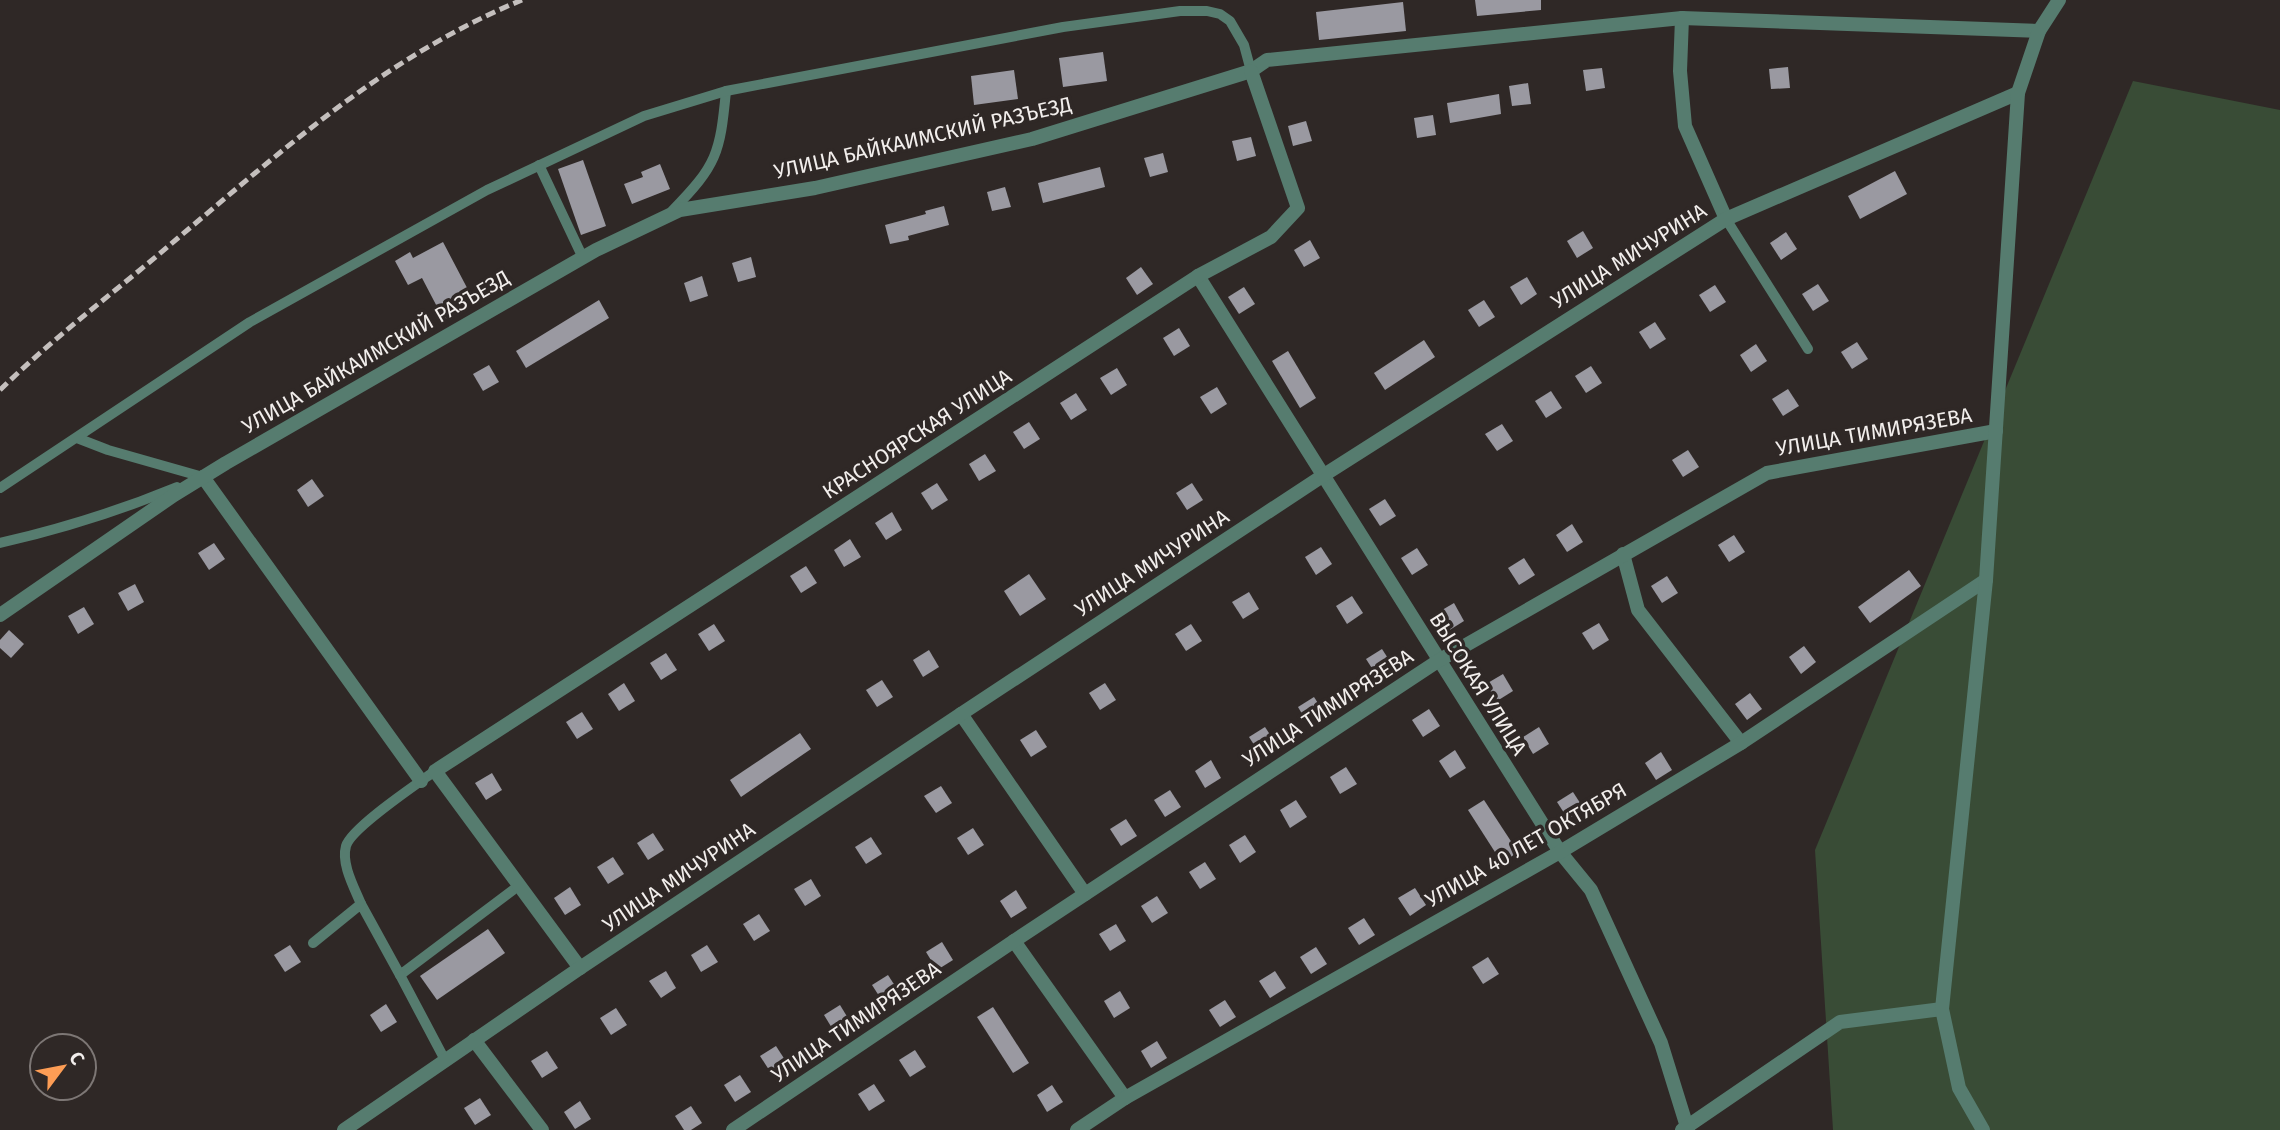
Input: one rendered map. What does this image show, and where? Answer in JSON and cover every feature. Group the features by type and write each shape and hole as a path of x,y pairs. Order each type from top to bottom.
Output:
{"street":[{"path":"1983,1130 1959,1087 1942,1009 1986,580 2018,93 2039,31 2059,0"},
{"path":"1682,18 1680,71 1685,125 1726,219"},
{"name":"УЛИЦА БАЙКАИМСКИЙ РАЗЪЕЗД","path":"0,615 203,477 583,258 680,210 815,188 1032,139 1251,71 1267,60 1682,18 2039,31"},
{"name":"КРАСНОЯРСКАЯ УЛИЦА","path":"435,771 1198,276 1271,237 1297,208 1251,71"},
{"name":"УЛИЦА МИЧУРИНА","path":"344,1130 580,968 961,714 1324,475 1726,219 2018,93"},
{"name":"ВЫСОКАЯ УЛИЦА","path":"1198,276 1560,852 1591,890 1661,1043 1688,1129"},
{"name":"УЛИЦА ТИМИРЯЗЕВА","path":"733,1130 1438,661 1766,473 1996,431"},
{"path":"203,477 421,781"},
{"path":"1623,554 1638,610 1741,743"},
{"name":"УЛИЦА 40 ЛЕТ ОКТЯБРЯ","path":"1077,1130 1125,1098 1560,852 1741,743 1986,580"},
{"path":"961,714 1085,894"},
{"path":"435,771 580,968"},
{"path":"1014,941 1125,1098"},
{"path":"1688,1129 1840,1022 1942,1009"},
{"path":"474,1040 542,1130"}],"lane":[{"path":"0,488 250,323 487,190 643,116 726,92 1063,27 1181,10 1220,14 1230,21 1244,45 1251,71"},
{"path":"667,216 701,181 713,163 721,138 726,92"},
{"path":"540,165 583,258"},
{"path":"1726,219 1808,349"},
{"path":"77,438 108,450 203,477"},
{"path":"0,543 69,526 137,504 203,477"},
{"path":"435,771 358,829 346,845 348,870 361,904 445,1060"},
{"path":"400,975 513,890"},
{"path":"313,943 361,904"}],"green space":[{"path":"2133,81 2280,110 2280,1130 1833,1130 1815,850"}],"building":[{"path":"1475,0 1541,0 1541,10 1477,16"},
{"path":"1403,2 1406,31 1319,40 1316,12"},
{"path":"1103,52 1107,81 1063,87 1059,58"},
{"path":"1788,67 1790,88 1771,89 1769,69"},
{"path":"1602,68 1605,88 1586,91 1583,70"},
{"path":"1014,70 1018,99 974,105 971,76"},
{"path":"1528,83 1531,104 1512,106 1509,86"},
{"path":"1499,94 1501,114 1450,123 1447,103"},
{"path":"1433,115 1436,135 1417,138 1414,118"},
{"path":"1306,121 1312,141 1293,146 1288,126"},
{"path":"1251,137 1256,156 1237,161 1232,141"},
{"path":"1163,153 1168,172 1150,177 1144,158"},
{"path":"583,160 606,226 581,235 558,169"},
{"path":"660,164 670,189 632,204 624,184 643,177 641,172"},
{"path":"1100,167 1105,187 1043,203 1038,183"},
{"path":"1895,171 1907,194 1860,219 1848,196"},
{"path":"1005,187 1011,207 992,211 987,192"},
{"path":"944,206 949,225 890,244 885,225"},
{"path":"1583,231 1593,248 1577,258 1567,241"},
{"path":"1786,232 1797,249 1781,260 1770,243"},
{"path":"1310,240 1320,258 1304,267 1294,250"},
{"path":"443,242 475,303 444,320 422,278 408,285 395,261 410,252 413,258"},
{"path":"751,257 756,277 738,282 732,263"},
{"path":"1141,267 1153,284 1137,295 1126,278"},
{"path":"702,276 708,296 690,302 684,283"},
{"path":"1527,277 1537,294 1521,305 1510,287"},
{"path":"1818,284 1829,301 1813,311 1802,294"},
{"path":"1715,285 1726,302 1710,312 1699,295"},
{"path":"1244,287 1255,304 1239,314 1228,297"},
{"path":"599,300 609,318 526,368 516,351"},
{"path":"1484,300 1495,317 1479,327 1468,310"},
{"path":"1655,322 1666,339 1650,349 1639,332"},
{"path":"1179,328 1190,346 1174,356 1163,338"},
{"path":"1424,340 1435,357 1385,390 1374,373"},
{"path":"1857,342 1868,359 1852,369 1841,352"},
{"path":"1756,344 1767,361 1751,372 1740,355"},
{"path":"1288,351 1316,398 1300,408 1272,361"},
{"path":"489,365 499,382 483,391 473,374"},
{"path":"1591,366 1602,383 1586,393 1575,376"},
{"path":"1117,368 1127,385 1111,395 1100,378"},
{"path":"1217,387 1227,404 1211,414 1200,397"},
{"path":"1788,389 1799,406 1783,416 1772,399"},
{"path":"1551,391 1562,408 1546,418 1535,401"},
{"path":"1076,393 1087,410 1071,420 1060,403"},
{"path":"1029,422 1040,439 1024,449 1013,432"},
{"path":"1502,424 1513,441 1497,451 1485,434"},
{"path":"1688,450 1699,467 1683,477 1672,460"},
{"path":"985,454 996,471 979,481 969,464"},
{"path":"312,479 324,496 308,507 297,490"},
{"path":"937,483 948,500 932,510 921,493"},
{"path":"1192,483 1203,500 1187,510 1176,493"},
{"path":"1385,499 1396,516 1380,526 1369,509"},
{"path":"892,512 902,530 886,540 875,523"},
{"path":"1572,524 1583,542 1567,552 1556,535"},
{"path":"1734,535 1745,552 1729,562 1718,545"},
{"path":"850,539 861,557 844,567 834,550"},
{"path":"214,543 225,559 209,570 198,553"},
{"path":"1321,547 1332,564 1316,575 1305,557"},
{"path":"1417,548 1428,565 1412,575 1401,558"},
{"path":"1524,558 1535,575 1519,585 1508,568"},
{"path":"806,566 817,583 801,593 790,576"},
{"path":"1909,570 1921,586 1870,623 1858,607"},
{"path":"1029,574 1046,599 1020,616 1004,591"},
{"path":"1667,576 1678,593 1662,603 1651,586"},
{"path":"135,584 144,602 128,611 118,593"},
{"path":"1249,592 1259,609 1243,619 1232,602"},
{"path":"1352,596 1363,613 1347,624 1336,606"},
{"path":"1454,603 1464,621 1448,631 1437,613"},
{"path":"84,607 94,624 78,634 68,616"},
{"path":"1599,623 1609,640 1593,650 1582,633"},
{"path":"714,624 725,641 709,651 698,634"},
{"path":"1191,624 1202,641 1186,651 1175,634"},
{"path":"9,630 24,644 11,658 0,648 0,640"},
{"path":"1804,646 1816,662 1801,674 1789,657"},
{"path":"1382,649 1393,666 1377,676 1366,659"},
{"path":"929,650 939,667 923,677 913,660"},
{"path":"666,653 677,670 661,680 650,663"},
{"path":"1503,674 1513,691 1497,701 1486,684"},
{"path":"882,680 893,697 877,707 866,690"},
{"path":"624,683 635,701 619,711 608,694"},
{"path":"1105,683 1116,700 1100,710 1089,693"},
{"path":"1750,693 1762,709 1747,720 1735,704"},
{"path":"1314,697 1325,714 1308,724 1298,707"},
{"path":"1429,709 1440,726 1423,737 1412,720"},
{"path":"582,712 593,729 577,739 566,722"},
{"path":"1265,727 1276,744 1260,754 1249,737"},
{"path":"1539,727 1549,744 1533,754 1523,737"},
{"path":"1036,730 1047,747 1031,757 1020,740"},
{"path":"800,733 811,749 741,797 730,780"},
{"path":"1455,750 1466,768 1450,778 1439,761"},
{"path":"1661,752 1672,770 1656,780 1645,763"},
{"path":"1211,760 1221,778 1205,788 1195,771"},
{"path":"1346,767 1357,784 1340,794 1330,777"},
{"path":"492,773 502,790 486,800 475,783"},
{"path":"941,786 952,803 936,813 924,796"},
{"path":"1170,790 1181,807 1165,817 1154,800"},
{"path":"1573,792 1584,809 1568,819 1557,802"},
{"path":"1296,800 1307,817 1290,828 1280,810"},
{"path":"1484,800 1518,852 1502,863 1468,810"},
{"path":"1126,819 1137,836 1121,846 1110,829"},
{"path":"973,828 984,845 968,855 957,838"},
{"path":"653,833 664,850 648,860 637,843"},
{"path":"1245,835 1256,852 1240,863 1229,845"},
{"path":"871,837 882,854 866,864 855,847"},
{"path":"613,857 624,874 608,884 597,867"},
{"path":"1205,862 1216,879 1200,889 1189,872"},
{"path":"811,879 821,896 805,906 794,889"},
{"path":"570,887 581,905 565,915 554,898"},
{"path":"1415,888 1426,905 1410,916 1398,898"},
{"path":"1016,890 1027,908 1011,918 1000,901"},
{"path":"1157,896 1168,913 1152,923 1141,906"},
{"path":"759,914 770,931 754,941 743,924"},
{"path":"1364,918 1375,935 1359,945 1348,928"},
{"path":"1116,924 1126,941 1110,951 1099,934"},
{"path":"488,929 505,953 437,1000 420,976"},
{"path":"942,942 953,960 937,970 926,952"},
{"path":"290,945 301,962 285,972 274,955"},
{"path":"707,945 718,962 701,972 691,955"},
{"path":"1316,947 1327,964 1311,974 1300,957"},
{"path":"1488,957 1499,974 1483,984 1472,967"},
{"path":"666,971 676,988 661,998 649,981"},
{"path":"1275,971 1286,988 1270,998 1259,981"},
{"path":"888,975 899,992 883,1002 872,985"},
{"path":"1120,991 1130,1008 1114,1018 1104,1001"},
{"path":"1225,1000 1236,1017 1220,1027 1209,1010"},
{"path":"386,1004 397,1022 381,1032 370,1015"},
{"path":"840,1005 851,1023 835,1033 824,1015"},
{"path":"993,1007 1029,1063 1013,1073 977,1017"},
{"path":"616,1008 627,1025 611,1035 600,1018"},
{"path":"1157,1041 1167,1058 1151,1068 1141,1051"},
{"path":"776,1046 787,1063 771,1073 760,1056"},
{"path":"915,1050 926,1067 910,1077 899,1060"},
{"path":"547,1051 558,1068 542,1078 531,1061"},
{"path":"740,1075 751,1092 735,1102 724,1085"},
{"path":"874,1084 885,1101 869,1111 858,1094"},
{"path":"1052,1085 1063,1102 1047,1112 1037,1095"},
{"path":"480,1098 491,1115 475,1125 464,1108"},
{"path":"580,1101 591,1119 575,1129 564,1112"},
{"path":"691,1106 702,1123 691,1130 684,1130 675,1116"}],"railway":[{"path":"0,390 65,331 341,105 428,47 522,0"}]}
